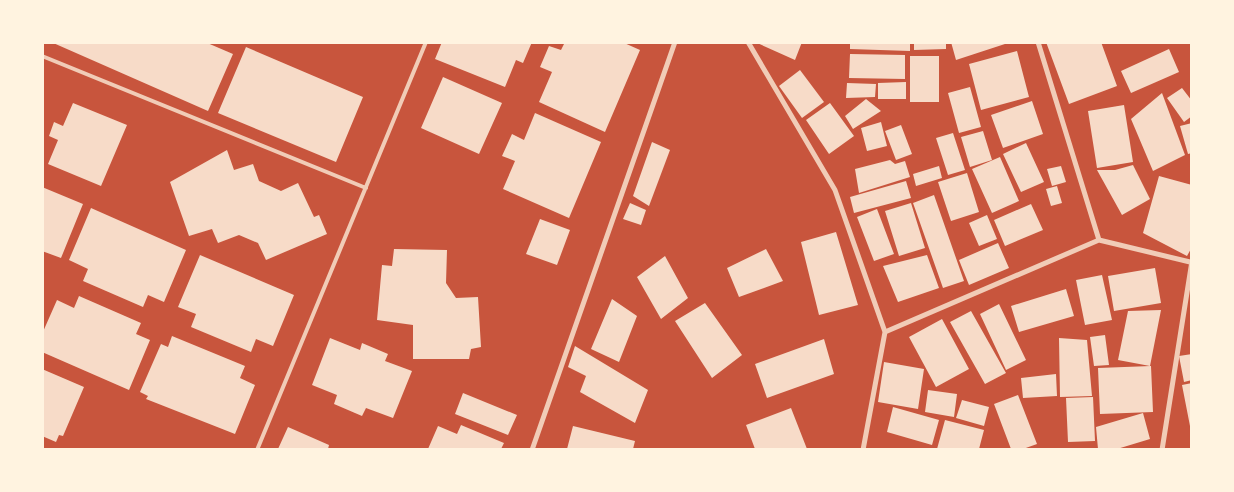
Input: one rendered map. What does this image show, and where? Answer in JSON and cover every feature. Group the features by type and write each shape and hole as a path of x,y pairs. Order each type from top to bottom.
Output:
{"street":[{"path":"532,450 675,42"},
{"path":"748,42 835,190 885,332 863,450"},
{"path":"1038,42 1098,240"},
{"path":"885,332 1098,240 1191,262 1162,450"}],"lane":[{"path":"257,450 426,42"},
{"path":"42,56 366,188"}],"building":[{"path":"51,42 205,42 233,54 208,111"},
{"path":"442,42 532,42 523,63 516,60 505,87 435,59"},
{"path":"565,42 622,42 640,50 605,132 539,102 552,72 540,67 549,46 561,50"},
{"path":"755,42 802,42 795,60"},
{"path":"850,42 910,42 910,51 850,49"},
{"path":"914,42 946,42 946,49 914,50"},
{"path":"951,42 1007,42 1008,43 956,60"},
{"path":"1046,42 1101,42 1117,86 1069,104"},
{"path":"246,47 363,97 336,162 218,113"},
{"path":"1169,49 1179,72 1131,93 1121,71"},
{"path":"1017,51 1029,97 981,110 969,64"},
{"path":"850,54 905,55 905,79 849,78"},
{"path":"910,56 939,56 939,102 910,102"},
{"path":"800,70 824,102 802,118 779,86"},
{"path":"443,77 502,103 479,154 421,128"},
{"path":"906,82 906,99 878,99 878,83"},
{"path":"847,83 876,84 875,97 846,98"},
{"path":"970,87 981,127 959,133 948,93"},
{"path":"1182,88 1192,101 1192,116 1184,122 1167,98"},
{"path":"1162,93 1185,155 1153,171 1131,119"},
{"path":"866,99 881,111 853,129 845,116"},
{"path":"1032,101 1043,134 1003,148 991,115"},
{"path":"73,103 127,125 101,186 48,164 58,140 49,136 54,122 63,126"},
{"path":"830,103 854,136 829,154 806,120"},
{"path":"1124,105 1133,162 1097,168 1088,111"},
{"path":"535,113 601,142 569,218 503,189 515,161 502,156 512,134 524,140"},
{"path":"881,122 887,146 867,151 861,128"},
{"path":"1192,123 1192,153 1188,154 1180,126"},
{"path":"901,125 912,154 896,160 885,131"},
{"path":"983,131 992,160 970,167 961,137"},
{"path":"953,133 965,170 948,175 936,138"},
{"path":"652,142 670,150 649,206 633,196"},
{"path":"1026,143 1044,182 1021,192 1003,154"},
{"path":"227,150 234,170 253,164 259,181 281,191 298,183 314,217 319,215 327,234 266,260 258,243 239,235 218,243 212,229 189,236 170,182"},
{"path":"1000,157 1019,201 992,213 972,169"},
{"path":"890,160 895,164 905,161 910,177 859,193 855,169"},
{"path":"1133,165 1150,199 1122,215 1097,170 1115,170"},
{"path":"939,166 942,178 916,186 913,174"},
{"path":"1061,166 1066,182 1052,186 1047,169"},
{"path":"967,173 979,212 951,221 938,182"},
{"path":"1159,176 1192,185 1192,247 1187,256 1143,233"},
{"path":"906,181 911,198 854,213 850,197"},
{"path":"1057,186 1062,203 1051,206 1046,189"},
{"path":"42,187 83,204 61,258 42,251"},
{"path":"934,195 964,281 943,288 913,203"},
{"path":"630,203 646,210 641,225 623,219"},
{"path":"911,203 925,248 899,256 885,211"},
{"path":"1031,204 1043,230 1005,246 994,220"},
{"path":"91,208 186,250 164,302 148,295 143,307 83,281 88,269 69,260"},
{"path":"877,209 894,254 874,261 857,217"},
{"path":"987,215 997,239 979,246 969,223"},
{"path":"540,219 570,230 557,265 526,254"},
{"path":"836,232 858,305 819,315 801,242"},
{"path":"998,243 1009,268 969,285 959,260"},
{"path":"394,249 447,250 446,283 456,298 478,297 481,347 471,349 469,359 413,359 413,325 377,320 382,265 392,266"},
{"path":"766,249 783,281 739,297 727,268"},
{"path":"200,255 294,295 273,346 256,339 251,352 191,327 196,314 178,307"},
{"path":"927,255 939,288 898,302 883,266"},
{"path":"665,256 688,298 661,319 637,277"},
{"path":"1155,268 1161,303 1114,311 1108,276"},
{"path":"1102,275 1112,320 1085,325 1076,280"},
{"path":"1066,289 1074,316 1019,332 1011,306"},
{"path":"79,296 141,323 136,334 150,340 129,390 42,352 42,334 57,300 74,308"},
{"path":"612,299 637,316 619,362 591,349"},
{"path":"705,303 742,355 712,378 675,321"},
{"path":"999,304 1026,360 1006,370 980,314"},
{"path":"1161,310 1150,366 1118,360 1128,311"},
{"path":"971,311 1006,373 985,384 950,322"},
{"path":"942,319 969,369 936,387 909,337"},
{"path":"1105,335 1109,365 1094,366 1090,337"},
{"path":"172,336 245,366 240,378 255,385 235,434 146,399 148,396 140,392 161,344 168,347"},
{"path":"330,338 360,350 362,343 388,354 385,361 412,371 393,418 366,408 362,416 334,404 337,395 312,385"},
{"path":"1059,338 1087,340 1092,396 1060,397"},
{"path":"824,339 834,374 767,398 755,364"},
{"path":"575,346 648,390 635,423 580,392 586,376 568,367"},
{"path":"1192,354 1192,380 1184,382 1179,356"},
{"path":"884,362 924,369 918,409 878,402"},
{"path":"1151,366 1153,412 1100,414 1098,368"},
{"path":"42,369 84,387 63,436 59,435 56,442 42,436"},
{"path":"1056,374 1057,396 1023,398 1021,378"},
{"path":"1192,383 1192,426 1190,426 1182,385"},
{"path":"928,390 957,394 954,417 925,412"},
{"path":"463,393 517,415 508,435 455,414"},
{"path":"1018,395 1037,444 1023,449 1011,449 994,404"},
{"path":"1093,397 1095,441 1068,442 1066,398"},
{"path":"962,400 989,407 984,426 956,418"},
{"path":"893,407 939,420 932,445 887,432"},
{"path":"791,408 807,449 755,449 746,425"},
{"path":"1143,413 1150,439 1117,449 1098,449 1096,427"},
{"path":"945,420 984,430 979,449 937,449"},
{"path":"461,425 504,443 501,449 428,449 438,426 457,434"},
{"path":"573,426 635,441 633,449 567,449"},
{"path":"288,427 329,445 328,449 278,449"}]}
